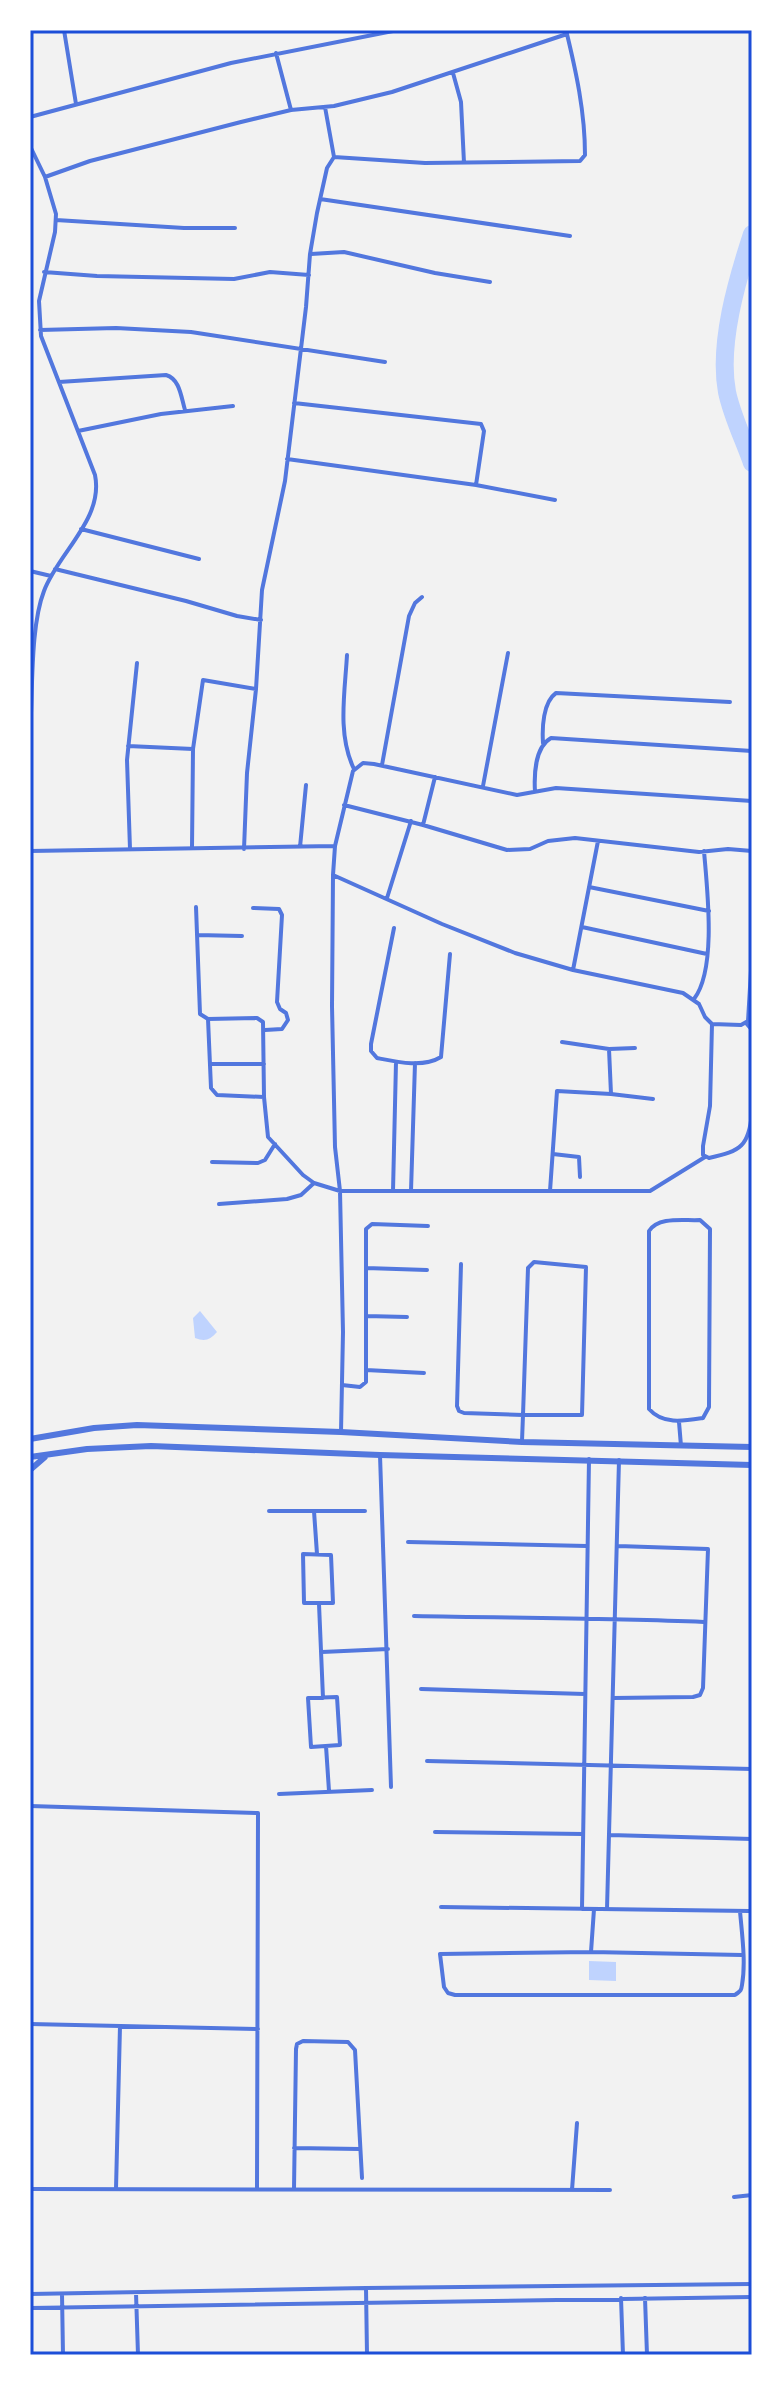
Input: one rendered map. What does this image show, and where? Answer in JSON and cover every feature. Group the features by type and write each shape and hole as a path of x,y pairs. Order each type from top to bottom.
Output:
{"street":[{"path":"64,30 76,104"},
{"path":"30,117 276,53 398,30"},
{"path":"45,177 90,161 291,110 325,107 392,92 566,32 577,74 584,131 583,159 576,162 464,163 334,157"},
{"path":"276,53 291,110"},
{"path":"453,73 461,102 464,163"},
{"path":"244,849 262,590 287,459 310,254 327,168 334,157 325,107"},
{"path":"30,146 45,177 56,220 39,301 40,330 95,475 97,489 94,505 40,600 32,661 30,733"},
{"path":"320,199 570,236"},
{"path":"56,220 235,228"},
{"path":"310,254 344,252 422,271 490,282"},
{"path":"44,272 234,279 270,272 309,275"},
{"path":"40,330 116,328 191,332 385,362"},
{"path":"59,382 166,375 177,382 185,411"},
{"path":"294,403 481,424 484,431 476,485"},
{"path":"77,432 185,411 233,406"},
{"path":"287,459 476,485 555,500"},
{"path":"81,529 199,559"},
{"path":"55,569 261,620"},
{"path":"30,571 51,576"},
{"path":"382,765 409,616 422,597"},
{"path":"30,615 38,616"},
{"path":"483,786 508,653"},
{"path":"347,655 343,726 347,752 354,769"},
{"path":"130,849 128,746 137,663"},
{"path":"192,849 193,749 203,680 256,689"},
{"path":"535,792 544,722 549,699 556,693 730,702"},
{"path":"543,743 553,737 752,751"},
{"path":"128,746 193,749"},
{"path":"341,1432 340,1191 335,1147 332,1006 333,875 335,846 350,775 363,763 510,794 524,795 556,788 752,801"},
{"path":"423,825 435,777"},
{"path":"300,847 306,785"},
{"path":"344,805 411,821 507,850 530,849 566,838 704,851 752,851"},
{"path":"387,898 411,821"},
{"path":"573,970 598,841"},
{"path":"30,851 335,846"},
{"path":"694,999 703,984 707,954 709,911 704,851"},
{"path":"333,875 515,953 573,970 677,991 694,999 712,1024 710,1106 702,1153 705,1157"},
{"path":"589,887 709,911"},
{"path":"196,907 198,1010 208,1019 257,1018 263,1022 268,1137 314,1183 340,1191 650,1191 705,1157 719,1156 745,1144 750,1133 752,1113"},
{"path":"253,908 279,909 282,915 277,1002 288,1020 282,1029 265,1030"},
{"path":"582,927 707,954"},
{"path":"394,928 371,1044 371,1051 377,1058 415,1063 441,1057 450,954"},
{"path":"197,935 242,936"},
{"path":"712,1024 746,1023 752,954"},
{"path":"208,1019 211,1088 217,1095 264,1097"},
{"path":"746,1023 752,1030"},
{"path":"562,1042 609,1049 635,1048"},
{"path":"609,1049 611,1094"},
{"path":"393,1191 396,1062"},
{"path":"411,1191 415,1063"},
{"path":"210,1064 264,1064"},
{"path":"550,1191 557,1091 653,1099"},
{"path":"212,1162 258,1163 265,1160 275,1144"},
{"path":"553,1154 579,1157 580,1177"},
{"path":"219,1204 287,1199 301,1195 314,1183"},
{"path":"700,1220 710,1229 709,1407 703,1418 679,1422 660,1418 649,1409 649,1231 659,1222 700,1220"},
{"path":"342,1385 364,1385 366,1229 368,1226 428,1226"},
{"path":"461,1264 459,1411 523,1415 582,1415 586,1267 534,1262 528,1268 523,1415 522,1442"},
{"path":"366,1268 427,1270"},
{"path":"366,1316 407,1317"},
{"path":"366,1370 424,1373"},
{"path":"679,1422 681,1446"},
{"path":"30,1439 94,1428 137,1425 522,1442 752,1447"},
{"path":"30,1457 128,1446 752,1465"},
{"path":"30,1470 47,1455"},
{"path":"380,1455 391,1787"},
{"path":"582,1909 589,1459"},
{"path":"607,1909 619,1460"},
{"path":"269,1511 365,1511"},
{"path":"314,1511 317,1554"},
{"path":"408,1542 587,1546"},
{"path":"613,1698 700,1695 703,1688 708,1549 618,1546"},
{"path":"303,1554 331,1555 333,1603 319,1604 304,1603 303,1554"},
{"path":"319,1604 323,1698"},
{"path":"414,1616 704,1622"},
{"path":"321,1652 388,1649"},
{"path":"421,1689 585,1694"},
{"path":"337,1697 340,1745 311,1747 308,1698 323,1698 337,1697"},
{"path":"326,1746 329,1791"},
{"path":"427,1761 752,1769"},
{"path":"279,1794 372,1790"},
{"path":"30,1806 258,1813 257,2189"},
{"path":"435,1832 583,1834"},
{"path":"610,1835 752,1839"},
{"path":"441,1907 749,1911"},
{"path":"591,1952 594,1909"},
{"path":"740,1911 742,1955 742,1987 740,1993 735,1995 455,1995 448,1993 444,1987 440,1954 591,1952 742,1955"},
{"path":"30,2024 258,2029"},
{"path":"116,2189 120,2026"},
{"path":"294,2189 296,2049 297,2044 303,2041 348,2042 355,2050 362,2178"},
{"path":"572,2190 577,2123"},
{"path":"294,2148 360,2149"},
{"path":"30,2189 610,2190"},
{"path":"734,2197 752,2195"},
{"path":"30,2294 752,2284"},
{"path":"366,2288 367,2355"},
{"path":"136,2293 138,2355"},
{"path":"62,2294 63,2355"},
{"path":"30,2308 752,2297"},
{"path":"621,2298 623,2355"},
{"path":"645,2298 647,2355"}],"water":[{"path":"200,1311 217,1332 207,1340 195,1338 193,1318"},
{"path":"589,1961 616,1962 616,1981 589,1980"}],"waterway":[{"path":"752,234 730,312 725,354 727,392 752,463"}]}
